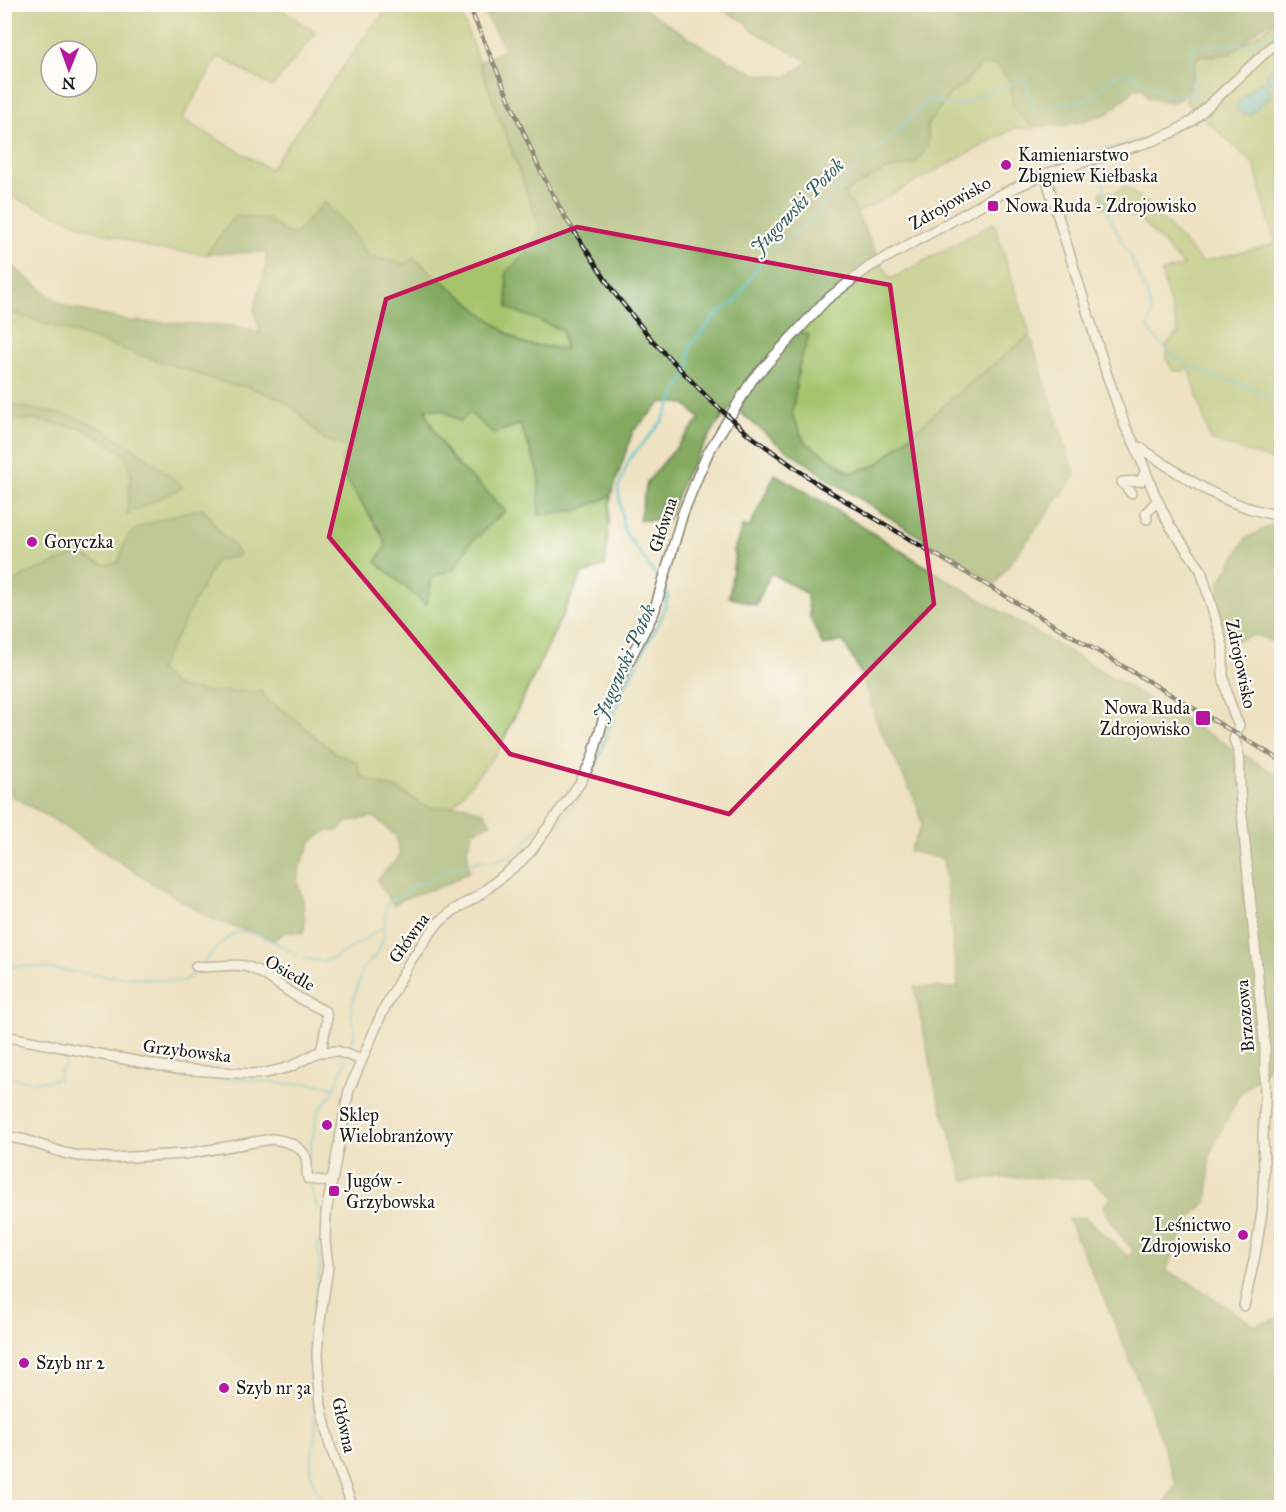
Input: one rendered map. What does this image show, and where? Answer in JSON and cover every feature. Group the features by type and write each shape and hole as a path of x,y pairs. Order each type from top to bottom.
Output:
{"street":[{"path":"1045,174 1174,132 1192,121 1281,37"},
{"name":"Zdrojowisko","path":"708,453 752,380 833,294 875,264 993,198 1045,174 1119,412 1136,447 1157,501 1170,526 1201,570 1223,646 1223,675 1228,696 1239,725"},
{"path":"1136,447 1211,494 1243,508 1281,516"},
{"name":"Główna","path":"352,1508 330,1446 321,1405 317,1355 328,1267 325,1227 357,1058 409,963 438,923 478,896 517,865 551,825 587,771 607,706 654,612 683,513 708,453"},
{"path":"1131,494 1122,482 1141,481 1145,472"},
{"path":"1147,519 1146,513 1157,501"},
{"name":"Brzozowa","path":"1239,725 1234,739 1241,761 1242,814 1265,1049 1262,1212 1244,1306"},
{"name":"Osiedle","path":"200,966 245,966 263,974 301,1000 326,1012 327,1021 321,1052"},
{"name":"Grzybowska","path":"4,1036 177,1069 251,1074 290,1067 318,1052 343,1052 357,1058"},
{"path":"4,1136 25,1140 64,1153 114,1158 185,1154 272,1139 281,1140 292,1144 305,1155 312,1179 332,1182"}],"highlighted area":[{"path":"577,227 890,285 934,604 729,814 510,754 329,537 386,299"}],"green space":[{"path":"4,5 275,5 316,33 272,87 219,56 182,119 270,169 372,26 392,5 458,5 541,230 524,255 506,273 562,330 565,349 524,344 405,264 367,256 363,248 286,233 268,219 235,216 206,254 154,249 88,228 5,194"},
{"path":"480,5 638,5 712,52 756,74 786,77 809,62 750,29 747,23 714,5 1281,5 1281,18 1264,25 1229,54 1197,57 1185,95 1176,101 1168,102 1148,98 1143,88 1136,88 1107,114 1063,126 1029,124 1012,105 1011,82 996,65 980,65 963,85 951,93 927,125 927,146 916,164 887,169 843,193 857,213 880,261 865,270 798,331 809,335 799,366 792,414 804,441 851,473 877,465 958,393 1030,335 1075,476 995,584 838,485 774,441 735,408 743,393 715,427 684,478 668,520 639,520 647,482 700,419 686,404 662,402 633,431 611,496 578,510 539,515 539,472 520,424 494,434 470,413 460,421 442,410 425,409 433,429 451,457 505,511 469,544 455,569 433,576 426,605 376,562 386,546 383,536 344,476 341,460 347,447 323,439 298,412 281,399 5,310 4,260 67,307 130,321 236,326 260,333 254,310 266,265 266,252 206,254 235,216 268,219 286,233 295,234 324,202 354,234 367,256 405,264 414,258 508,334 524,344 565,349 562,330 508,308 506,273 524,255 541,230 479,62 505,50"},
{"path":"1281,18 1281,463 1210,440 1189,367 1183,371 1173,371 1167,360 1167,344 1179,335 1161,272 1184,266 1139,218 1103,207 1100,192 1114,193 1125,186 1147,203 1202,262 1275,244 1254,164 1186,102 1197,57 1229,54"},
{"path":"980,65 996,65 1011,82 1012,105 1033,126 1033,129 1015,128 857,213 843,193 888,169 916,164 929,137 927,125 951,93 964,85"},
{"path":"994,223 1030,335 958,393 877,465 851,473 804,441 792,414 799,366 808,336 798,331 826,300 880,261 891,279"},
{"path":"4,310 232,385 245,386 282,399 348,447 345,476 383,536 386,546 425,605 433,576 455,569 469,544 505,511 451,457 438,437 425,409 442,410 460,421 470,413 520,424 539,472 540,515 578,510 611,496 605,566 582,574 498,751 453,806 431,808 398,789 360,776 357,762 337,754 290,715 269,702 177,687 157,670 216,560 239,555 203,508 126,540 118,563 104,565 78,554 27,574 7,586 4,583"},
{"path":"5,406 72,416 104,430 145,456 183,487 127,514 131,473 125,454 85,429 34,420 5,420"},
{"path":"775,474 941,576 1281,777 1282,855 1279,861 1282,863 1281,1083 1271,1065 1239,1095 1210,1153 1208,1200 1188,1221 1166,1271 1191,1283 1254,1325 1281,1318 1281,1507 1163,1507 1176,1484 1149,1407 1068,1219 1085,1217 1128,1257 1134,1251 1120,1235 1103,1207 1112,1197 1089,1179 1017,1177 964,1180 936,1089 914,987 958,988 943,859 909,851 922,825 916,802 878,725 860,672 843,641 823,646 810,617 806,593 771,573 756,605 729,597 734,550 743,525 749,528"},
{"path":"203,508 221,534 231,542 239,556 216,560 158,670 177,687 209,692 261,691 269,702 290,715 337,754 357,762 360,776 398,789 431,808 464,805 484,812 491,823 473,831 467,849 469,871 448,884 413,895 393,905 377,880 400,856 396,836 374,817 349,821 338,831 327,831 312,841 300,866 297,882 303,901 305,924 303,933 286,932 274,940 212,919 12,796 4,769 5,583 8,586 27,574 78,554 104,565 118,563 127,539 137,529 165,518"},
{"path":"1278,522 1282,525 1281,645 1256,635 1234,641 1220,619 1219,584 1246,538"}],"water":[{"path":"1281,59 1281,87 1277,89 1266,76"},
{"path":"1261,82 1270,91 1270,97 1250,114 1243,114 1237,109 1237,103"}],"waterway":[{"name":"Jugowski Potok","path":"1192,93 1196,70 1191,58 1193,45 1253,44 1269,35 1282,23"},
{"name":"Jugowski Potok","path":"660,581 624,531 618,488 630,458 661,423 689,369 690,346 716,315 736,301 768,250 799,231 854,170 865,154 880,148 928,99 949,105 959,105 1025,79 1035,112 1055,105 1084,100 1116,75 1128,72 1166,95 1179,96 1192,93"},
{"path":"1102,150 1160,133 1198,106 1199,100 1192,93"},
{"path":"1103,162 1104,194 1109,216 1132,260 1149,300 1152,317 1148,327 1152,334 1175,358 1184,361 1189,368 1199,368 1222,380 1238,382 1273,401 1282,402"},
{"name":"Jugowski Potok","path":"554,824 560,823 593,775 621,693 662,616 668,596 665,588"},
{"name":"Jugowski Potok","path":"349,1052 355,1036 351,1012 352,1003 363,969 378,953 384,935 388,902 405,893 412,886 426,882 445,871 478,861 493,861 511,856 518,852 540,825 545,824"},
{"path":"302,958 321,961 335,958 384,927"},
{"path":"203,963 226,939 241,932 267,938 297,955"},
{"path":"4,966 38,967 105,976 169,981 182,981 198,969"},
{"path":"4,1078 39,1081 59,1078 59,1073 65,1065 63,1060 66,1054 179,1077 289,1084 308,1083 336,1087"},
{"name":"Jugowski Potok","path":"310,1157 318,1112 334,1091 347,1057"},
{"name":"Jugowski Potok","path":"311,1185 317,1209"},
{"name":"Jugowski Potok","path":"318,1243 320,1266 309,1344 316,1428 310,1471 314,1485 321,1496 320,1508"}],"railway":[{"path":"468,4 539,168 563,214 615,294 652,340 708,398 747,433 819,485 1282,761"}],"place":[{"name":"Kamieniarstwo Zbigniew Kiełbaska","path":"1006,165"},
{"name":"Nowa Ruda - Zdrojowisko","path":"993,206"},
{"name":"Goryczka","path":"32,542"},
{"name":"Nowa Ruda Zdrojowisko","path":"1203,718"},
{"name":"Sklep Wielobranżowy","path":"327,1125"},
{"name":"Jugów - Grzybowska","path":"334,1191"},
{"name":"Leśnictwo Zdrojowisko","path":"1243,1235"},
{"name":"Szyb nr 2","path":"24,1363"},
{"name":"Szyb nr 3a","path":"224,1388"}]}
